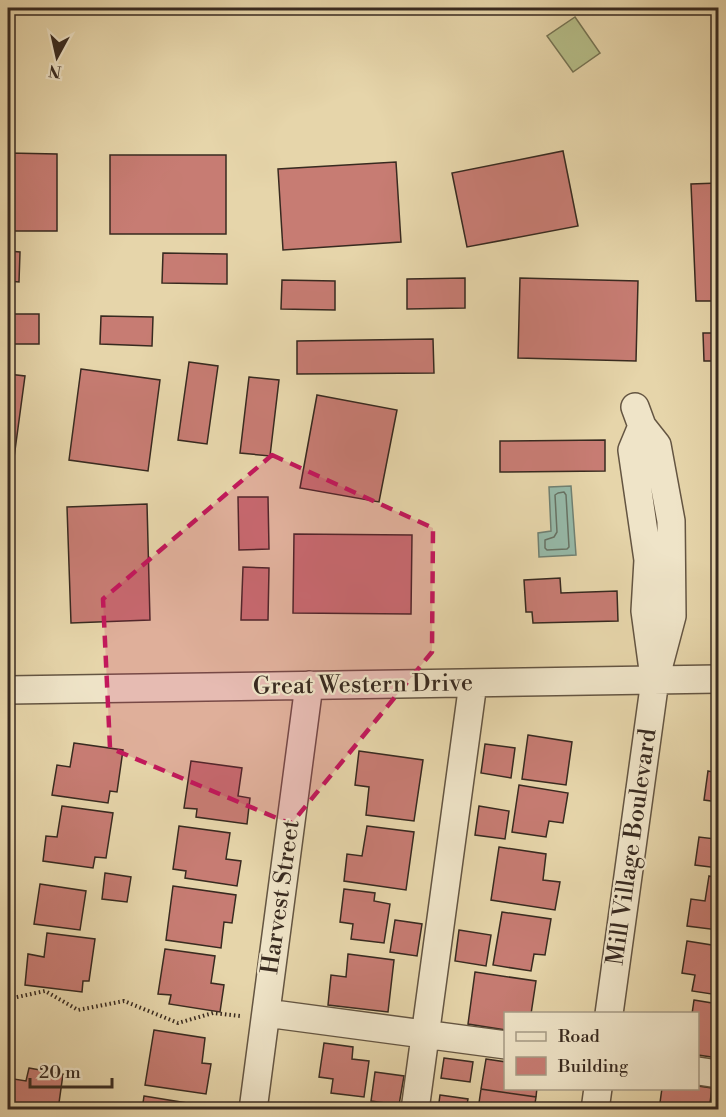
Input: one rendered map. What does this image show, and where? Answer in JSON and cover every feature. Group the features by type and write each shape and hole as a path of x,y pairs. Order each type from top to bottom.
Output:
{"street":[{"name":"Mill Village Boulevard","path":"609,1012 655,680 672,616 671,521 657,445 639,417"},
{"name":"Great Western Drive","path":"8,690 718,679"},
{"path":"414,1110 473,683"},
{"name":"Harvest Street","path":"253,1110 309,686"},
{"path":"265,1016 425,1034 504,1046"},
{"path":"699,1071 718,1074"},
{"path":"596,1110 598,1090"}],"path":[{"path":"8,999 45,991 78,1010 124,1001 178,1023 213,1013 265,1016"}],"highlighted area":[{"path":"272,455 433,528 432,652 291,824 110,748 103,599"}],"green space":[{"path":"575,17 600,53 573,72 547,36"}],"water":[{"path":"571,486 576,555 539,557 538,533 551,531 549,487"}],"building":[{"path":"563,151 578,226 467,247 452,173"},
{"path":"8,153 57,154 57,231 8,231"},
{"path":"110,155 226,155 226,234 110,234"},
{"path":"396,162 401,242 283,250 278,169"},
{"path":"718,183 718,301 696,301 691,184"},
{"path":"8,251 20,252 19,282 8,281"},
{"path":"163,253 227,254 227,284 162,283"},
{"path":"465,278 465,308 407,309 407,279"},
{"path":"520,278 638,281 636,361 518,358"},
{"path":"282,280 335,281 335,310 281,309"},
{"path":"8,314 39,314 39,344 8,344"},
{"path":"101,316 153,317 152,346 100,344"},
{"path":"703,333 718,333 718,361 704,361"},
{"path":"433,339 434,373 297,374 297,341"},
{"path":"189,362 218,366 207,444 178,440"},
{"path":"81,369 160,380 148,471 69,460"},
{"path":"8,374 25,376 13,465 8,464"},
{"path":"249,377 279,380 270,456 240,453"},
{"path":"317,395 397,410 379,502 300,488"},
{"path":"605,440 605,471 500,472 500,441"},
{"path":"238,497 268,497 269,549 239,550"},
{"path":"147,504 150,620 71,623 67,507"},
{"path":"294,534 412,535 411,614 293,613"},
{"path":"243,567 269,568 268,620 241,620"},
{"path":"560,578 561,593 617,591 618,621 533,623 532,612 526,612 524,580"},
{"path":"528,735 572,742 566,785 522,779"},
{"path":"74,743 123,750 117,792 110,791 108,803 52,795 57,765 70,767"},
{"path":"485,744 515,748 511,778 481,773"},
{"path":"359,751 423,760 414,821 366,815 369,787 355,785"},
{"path":"191,761 242,768 238,796 250,798 247,824 196,817 197,809 184,808"},
{"path":"708,771 718,773 718,802 704,800"},
{"path":"519,785 568,793 563,823 549,821 546,837 512,832"},
{"path":"62,806 113,813 106,858 95,857 93,868 43,861 46,836 57,837"},
{"path":"479,806 509,811 505,839 475,835"},
{"path":"718,814 718,868 695,865 699,837 715,839"},
{"path":"179,826 230,833 226,859 241,861 237,886 185,878 186,871 173,869"},
{"path":"367,826 414,832 406,890 344,881 347,854 362,856"},
{"path":"499,847 546,854 543,880 560,882 555,910 491,900"},
{"path":"105,873 131,877 127,902 102,899"},
{"path":"709,876 718,878 718,930 687,926 691,899 705,901"},
{"path":"40,884 86,891 80,930 34,924"},
{"path":"173,886 236,895 232,923 224,922 221,948 166,940"},
{"path":"344,889 375,893 374,901 390,904 384,943 351,939 353,924 340,922"},
{"path":"502,912 551,919 545,955 534,954 531,971 493,965"},
{"path":"395,920 422,924 417,956 390,952"},
{"path":"459,930 491,935 486,966 455,961"},
{"path":"47,933 95,939 89,981 83,981 82,992 25,985 28,954 44,957"},
{"path":"687,941 718,946 718,995 692,991 695,975 682,973"},
{"path":"165,949 215,956 211,983 224,985 220,1012 169,1004 171,995 158,994"},
{"path":"348,954 394,960 388,1012 328,1005 331,975 346,977"},
{"path":"475,972 536,981 531,1012 504,1012 504,1030 468,1024"},
{"path":"694,1000 718,1004 718,1058 699,1055 699,1012 692,1012"},
{"path":"154,1030 205,1038 202,1063 211,1064 206,1094 145,1085"},
{"path":"324,1043 353,1047 352,1059 369,1061 364,1097 331,1093 333,1079 319,1077"},
{"path":"444,1058 473,1062 470,1082 441,1078"},
{"path":"486,1059 504,1062 504,1090 537,1090 536,1097 481,1089"},
{"path":"29,1068 63,1074 58,1110 9,1110 14,1079 26,1081"},
{"path":"375,1072 404,1076 399,1105 371,1101"},
{"path":"699,1086 712,1088 709,1110 659,1110 662,1090 699,1090"},
{"path":"481,1089 536,1097 534,1110 478,1110"},
{"path":"440,1095 468,1099 466,1110 438,1110"},
{"path":"144,1096 193,1104 193,1110 142,1110"},
{"path":"327,1105 358,1110 326,1110"}]}
